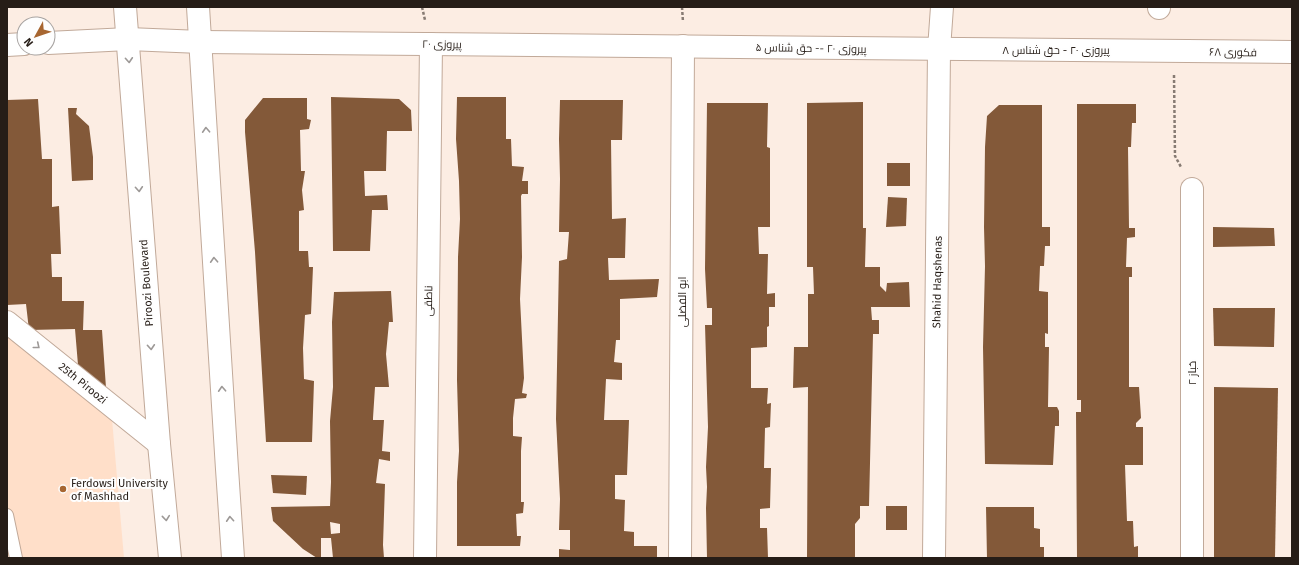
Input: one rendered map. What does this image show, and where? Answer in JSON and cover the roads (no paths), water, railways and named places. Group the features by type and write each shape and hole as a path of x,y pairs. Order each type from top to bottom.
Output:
{"street":[{"name":"Piroozi Boulevard","path":"125,7 159,444 170,558"},
{"path":"198,7 226,469 233,558"},
{"name":"Shahid Haqshenas","path":"934,558 939,49 942,7"},
{"name":"پیروزی ۲۰","path":"56,43 128,39 201,42 683,46"},
{"name":"ناطقی","path":"425,558 431,44"},
{"name":"پیروزی ۲۰ -- حق شناس ۵","path":"683,46 939,49"},
{"name":"ابو الفضلی","path":"680,558 683,46"},
{"name":"پیروزی ۲۰ - حق شناس ۸","path":"939,49 1174,51"},
{"name":"فکوری ۶۸","path":"1174,51 1292,52"},
{"name":"خباز ۲","path":"1192,189 1192,558"},
{"name":"25th Piroozi","path":"7,322 159,444"}],"lane":[{"path":"7,516 16,558"}],"place":[{"name":"Ferdowsi University of Mashhad","path":"63,489"}]}
